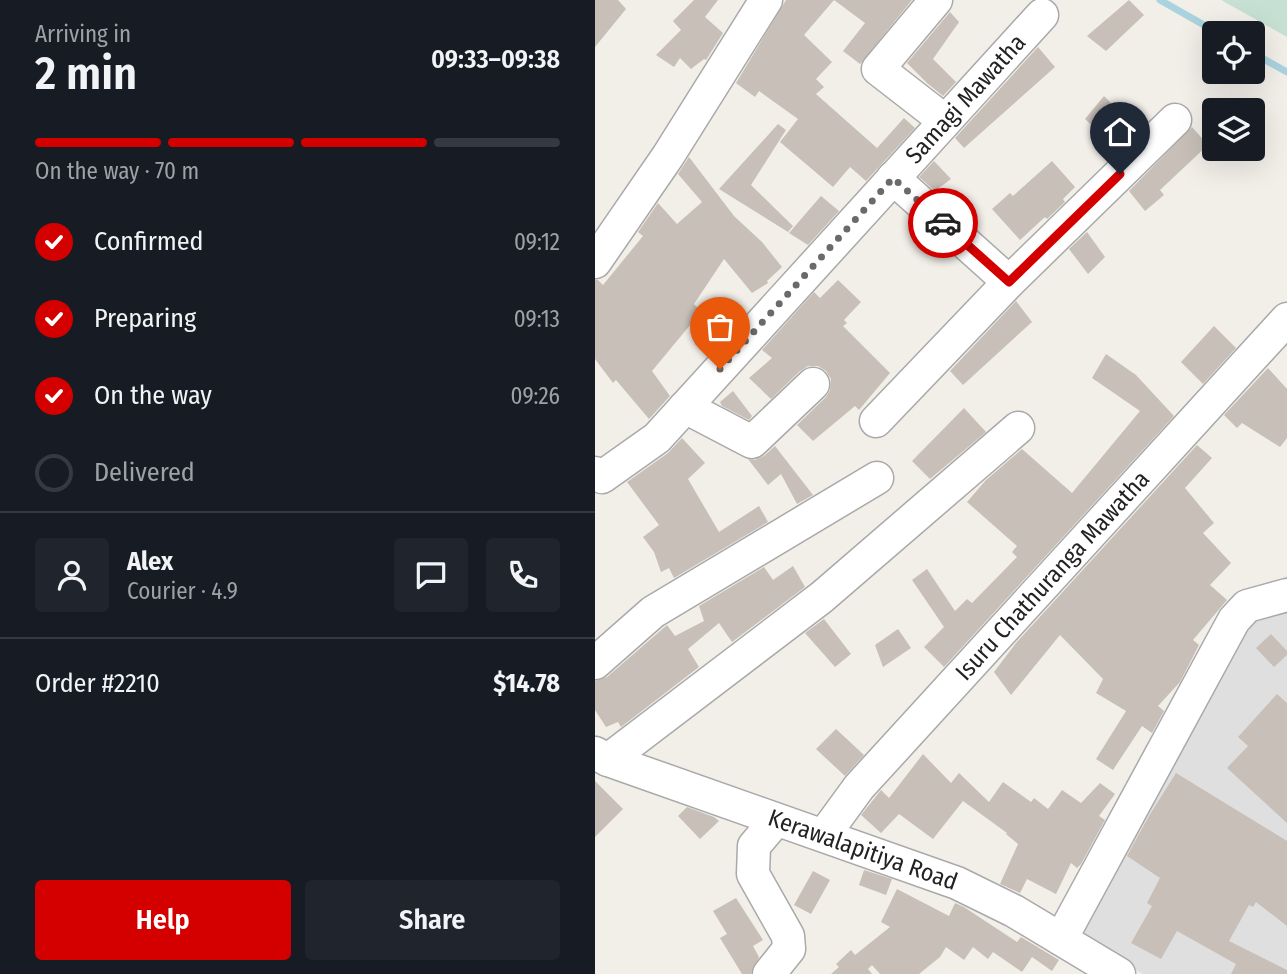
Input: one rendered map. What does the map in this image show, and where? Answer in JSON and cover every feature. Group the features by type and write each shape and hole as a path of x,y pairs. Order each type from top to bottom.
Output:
{"street":[{"path":"595,262 668,156 766,0"},
{"path":"936,0 878,69 945,121"},
{"name":"Samagi Mawatha","path":"595,473 601,477 657,438 1041,15"},
{"path":"876,421 1009,282 1175,120"},
{"path":"893,178 1009,282"},
{"name":"Isuru Chathuranga Mawatha","path":"824,835 859,787 1287,319"},
{"path":"685,407 753,442 813,384"},
{"path":"599,757 822,597 1018,428"},
{"path":"595,663 653,611 877,478"},
{"path":"1061,939 1234,620 1247,606 1287,595"},
{"name":"Kerawalapitiya Road","path":"599,757 957,883 1014,911 1119,974"},
{"path":"769,974 789,949 788,936 753,874 754,846 776,820"}],"shaded area":[{"path":"1287,576 1287,974 1143,974 1051,921 1246,596"}],"green space":[{"path":"1221,0 1287,0 1287,37 1265,25 1265,21 1258,21"}],"building":[{"path":"595,0 618,0 626,9 595,47"},
{"path":"694,0 718,0 705,17 723,33 706,60 691,69 680,58 674,67 656,55 681,30 673,21"},
{"path":"786,0 834,0 804,35 832,62 816,79 824,87 816,94 877,148 904,118 915,128 866,181 850,167 833,187 780,142 798,119 759,91 755,97 736,83"},
{"path":"834,0 912,0 860,64 843,51 865,23"},
{"path":"1129,0 1144,15 1106,51 1087,36"},
{"path":"950,12 959,22 933,59 956,82 943,96 907,63"},
{"path":"1038,47 1055,67 964,148 955,138"},
{"path":"1104,96 1133,125 1126,133 1131,137 1118,150 1085,119"},
{"path":"778,124 786,130 751,185 793,226 788,232 719,189"},
{"path":"1192,127 1202,138 1202,151 1160,190 1164,195 1145,211 1129,191"},
{"path":"689,157 734,216 762,242 782,267 768,283 752,293 724,259 694,304 726,335 713,350 691,324 652,371 670,396 649,419 616,380 613,383 595,359 595,280 603,285 643,236 638,232 658,203 677,224 702,202 678,174"},
{"path":"934,161 951,179 935,191 919,177"},
{"path":"1052,161 1075,187 1063,199 1065,202 1020,240 992,209 1010,193 1013,196"},
{"path":"821,196 839,211 808,245 789,233"},
{"path":"1087,232 1105,257 1088,274 1069,249"},
{"path":"838,280 861,302 844,320 847,323 843,326 890,373 859,410 855,406 813,441 797,425 830,390 831,379 826,371 818,366 808,366 771,399 749,378 772,358 762,350 814,292 820,298"},
{"path":"1016,301 1032,322 963,385 950,371"},
{"path":"1214,326 1236,348 1203,384 1181,362"},
{"path":"1106,354 1136,375 1174,416 944,667 924,647 944,627 912,580 927,569 955,611 967,599 972,603 1017,557 1012,552 1017,546 967,502 986,480 1022,449 1072,493 1140,411 1092,378"},
{"path":"1268,368 1287,389 1287,438 1280,447 1242,423 1237,428 1224,415"},
{"path":"733,391 752,416 749,420 722,406 720,402"},
{"path":"964,408 986,432 930,479 912,461"},
{"path":"682,438 705,463 688,479 719,532 759,506 768,522 674,578 669,568 661,572 654,552 643,537 659,525 627,482 668,453"},
{"path":"1197,445 1212,458 1185,488 1214,523 1203,533 1231,563 1210,585 1227,600 1193,640 1199,645 1180,682 1158,706 1164,711 1152,733 1142,726 1113,770 1096,759 1126,711 1096,693 1103,679 1060,635 1011,695 994,672 1016,643"},
{"path":"775,446 813,495 797,504 781,474 768,485 748,459 755,460 764,456"},
{"path":"793,566 805,587 732,642 719,623 688,649 699,667 621,727 618,722 606,727 595,710 595,681 607,677 667,625 675,636 704,621 699,606 764,567 773,580"},
{"path":"824,619 851,654 835,667 805,633"},
{"path":"898,629 911,648 883,667 875,645"},
{"path":"1271,634 1287,651 1287,655 1274,667 1256,648"},
{"path":"1277,694 1287,703 1287,823 1227,768 1248,746 1238,737"},
{"path":"836,729 864,755 845,776 816,749"},
{"path":"923,754 951,783 959,773 989,802 1003,782 1031,802 1034,798 1048,809 1062,790 1081,803 1100,783 1115,794 1099,816 1105,820 1081,864 1077,868 1071,863 1056,894 1027,879 1020,893 1000,884 1018,844 963,801 933,839 899,814 881,833 861,815 881,790 889,798"},
{"path":"1176,773 1287,841 1287,926 1256,902 1253,907 1249,905 1229,941 1287,970 1287,974 1231,974 1236,964 1177,931 1161,959 1131,943 1152,906 1147,903 1160,878 1127,856"},
{"path":"595,781 623,809 595,837"},
{"path":"687,807 719,821 700,839 678,816"},
{"path":"864,870 892,879 886,895 859,885"},
{"path":"813,871 830,880 811,914 794,905"},
{"path":"897,889 949,916 955,903 1017,942 1021,937 1059,960 1052,971 1032,957 1022,972 993,952 988,959 973,947 964,960 946,947 940,957 919,974 880,974 872,965 868,969 872,974 831,974 839,967 836,964 851,950 855,955 890,927 881,922"},
{"path":"736,898 763,940 753,946 759,957 751,974 742,974 720,938 727,934 713,911"}],"waterway":[{"path":"1160,0 1202,24"},
{"path":"1265,60 1287,72"}],"way so far":[{"path":"720,369 893,178 943,223"}],"route":[{"path":"943,223 1009,282 1120,174"}]}
